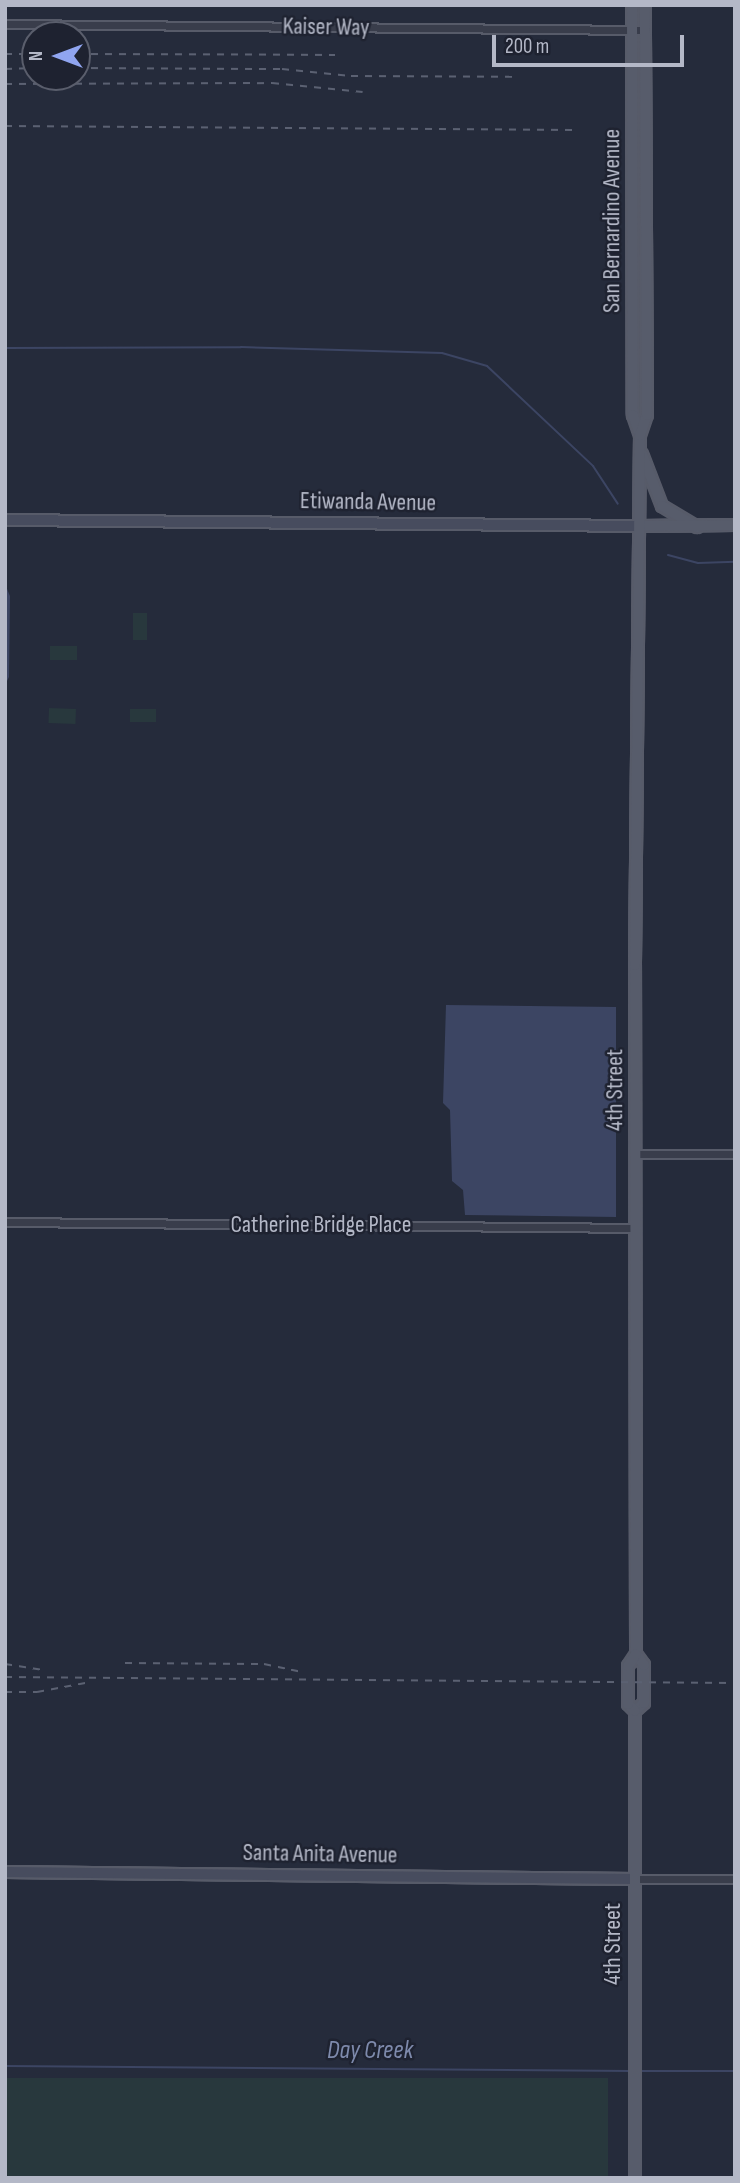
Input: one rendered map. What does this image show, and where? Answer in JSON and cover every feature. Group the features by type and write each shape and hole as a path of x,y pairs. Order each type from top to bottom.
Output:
{"main road":[{"name":"San Bernardino Avenue","path":"632,5 633,415 640,435 640,526"},
{"name":"San Bernardino Avenue","path":"640,435 647,415 645,5"},
{"path":"640,451 658,502 697,527"},
{"name":"Etiwanda Avenue","path":"5,520 733,528"},
{"name":"4th Street","path":"635,1711 644,1703 643,1665 636,1654 640,526"},
{"name":"4th Street","path":"635,2178 635,1711 628,1704 628,1665 636,1654"},
{"name":"Santa Anita Avenue","path":"5,1872 635,1879"}],"street":[{"name":"Kaiser Way","path":"5,24 646,30"},
{"path":"636,1154 735,1154"},
{"name":"Catherine Bridge Place","path":"5,1222 636,1228"},
{"path":"635,1879 735,1879"}],"shaded area":[{"path":"133,613 147,613 147,640 133,640"},
{"path":"50,646 77,646 77,660 50,660"},
{"path":"49,708 76,709 75,724 48,723"},
{"path":"130,709 156,709 156,722 130,722"},
{"path":"5,2078 608,2078 608,2178 5,2178"}],"water":[{"path":"5,584 10,596 9,677 5,685"},
{"path":"446,1005 616,1007 616,1217 465,1215 463,1190 452,1181 450,1110 443,1103"}],"waterway":[{"path":"5,348 241,347 442,353 487,366 593,466 618,504"},
{"path":"668,555 698,563 735,562"},
{"name":"Day Creek","path":"5,2066 631,2071"},
{"name":"Day Creek","path":"640,2071 735,2071"}],"railway":[{"path":"5,54 21,54"},
{"path":"91,54 335,55"},
{"path":"5,69 21,68"},
{"path":"91,68 282,69 351,76 517,77"},
{"path":"5,84 272,83 363,92"},
{"path":"5,126 573,130"},
{"path":"125,1663 264,1664 303,1672"},
{"path":"5,1664 42,1670"},
{"path":"5,1677 735,1683"},
{"path":"5,1692 37,1692 85,1683"}]}
